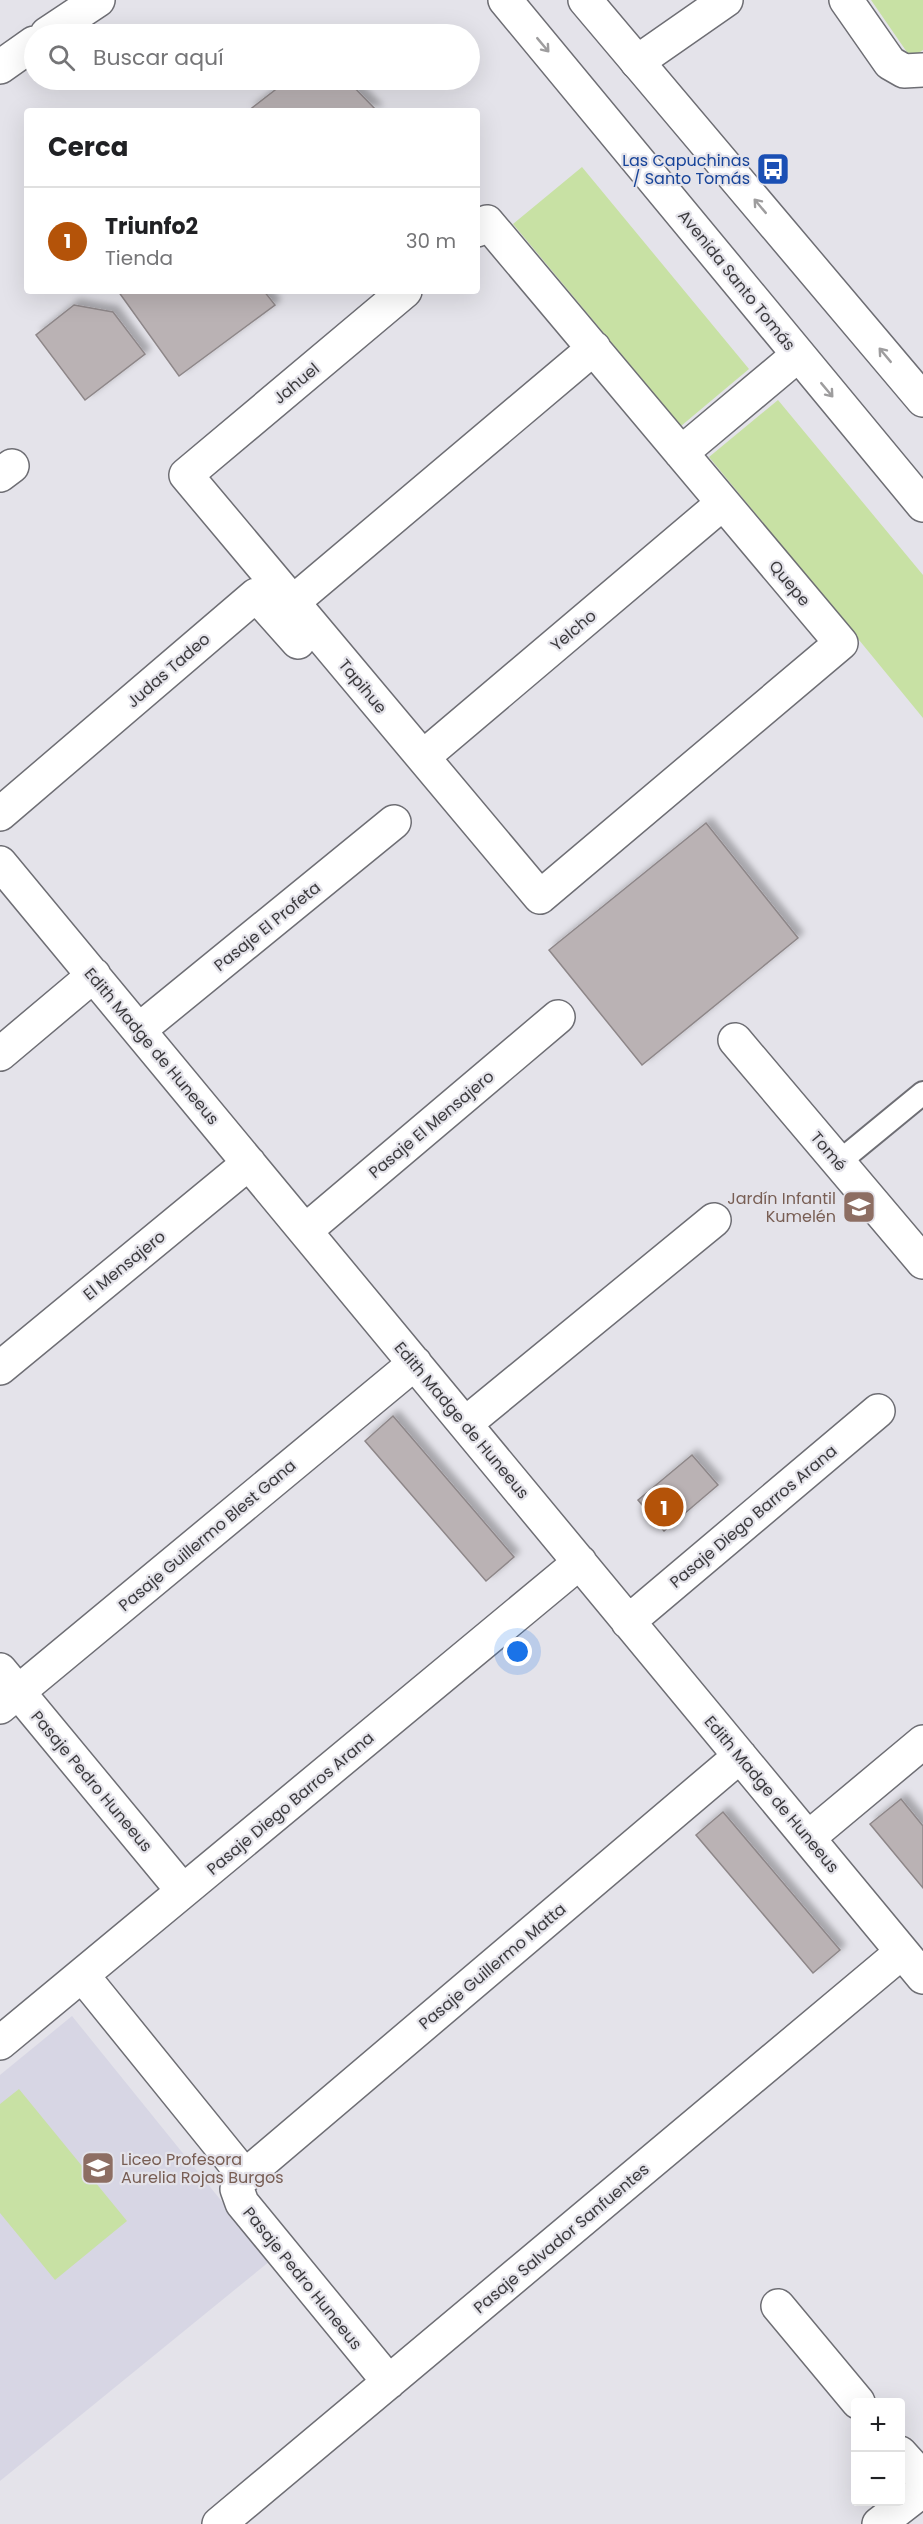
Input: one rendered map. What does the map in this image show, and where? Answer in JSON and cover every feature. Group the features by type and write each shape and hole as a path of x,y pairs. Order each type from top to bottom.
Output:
{"street":[{"path":"62,24 98,0"},
{"name":"Avenida Santo Tomás","path":"505,0 923,505"},
{"path":"637,62 726,0"},
{"path":"846,0 890,63 904,71 923,70"},
{"path":"589,2 637,62 923,400"},
{"path":"0,67 24,50"},
{"name":"Quepe","path":"482,226 594,348 841,643 540,897"},
{"name":"Jahuel","path":"186,475 401,294"},
{"path":"293,602 594,348"},
{"path":"681,453 798,355"},
{"name":"Tapihue","path":"186,475 540,897"},
{"name":"Yelcho","path":"423,757 723,503"},
{"name":"Judas Tadeo","path":"0,814 256,595 327,674"},
{"name":"Pasaje El Profeta","path":"139,1030 394,822"},
{"name":"Edith Madge de Huneeus","path":"0,863 923,1977"},
{"path":"0,1054 94,975"},
{"name":"Pasaje El Mensajero","path":"305,1231 558,1017"},
{"name":"Tomé","path":"735,1040 923,1262"},
{"name":"El Mensajero","path":"0,1368 249,1163"},
{"path":"465,1424 714,1220"},
{"name":"Pasaje Guillermo Blest Gana","path":"6,1690 415,1363"},
{"name":"Pasaje Diego Barros Arana","path":"628,1622 878,1411"},
{"name":"Pasaje Diego Barros Arana","path":"0,2043 580,1562"},
{"name":"Pasaje Pedro Huneeus","path":"6,1690 183,1891"},
{"path":"808,1838 923,1742"},
{"name":"Pasaje Guillermo Matta","path":"244,2175 740,1756"},
{"name":"Pasaje Salvador Sanfuentes","path":"219,2524 902,1952"},
{"path":"82,1975 244,2175"},
{"name":"Pasaje Pedro Huneeus","path":"244,2175 237,2189 242,2204 389,2382"},
{"path":"778,2306 854,2398"},
{"path":"905,2459 923,2478"},
{"path":"879,2524 923,2490"}],"lane":[{"path":"839,1162 923,1093"}],"shaded area":[{"name":"Liceo Profesora Aurelia Rojas Burgos","path":"72,2016 270,2261 0,2481 0,2075"}],"green space":[{"path":"871,0 923,0 923,50 911,58"},
{"path":"582,167 749,369 681,426 513,224"},
{"path":"778,400 923,575 923,718 709,457"},
{"path":"19,2089 127,2221 55,2280 0,2213 0,2104"}],"building":[{"path":"275,90 357,90 374,108 252,108"},
{"path":"120,294 266,294 275,305 179,376"},
{"path":"74,305 113,312 145,354 85,400 36,335"},
{"path":"706,823 798,938 642,1065 549,950"},
{"path":"393,1416 514,1557 486,1581 365,1441"},
{"path":"692,1455 718,1485 664,1531 638,1500"},
{"path":"901,1799 923,1826 923,1888 870,1824"},
{"path":"723,1812 840,1950 813,1973 696,1835"}],"place":[{"name":"Las Capuchinas / Santo Tomás","path":"773,169"},
{"name":"Jardín Infantil Kumelén","path":"859,1207"},
{"name":"Triunfo2","path":"664,1507"},
{"name":"Liceo Profesora Aurelia Rojas Burgos","path":"98,2168"}]}
